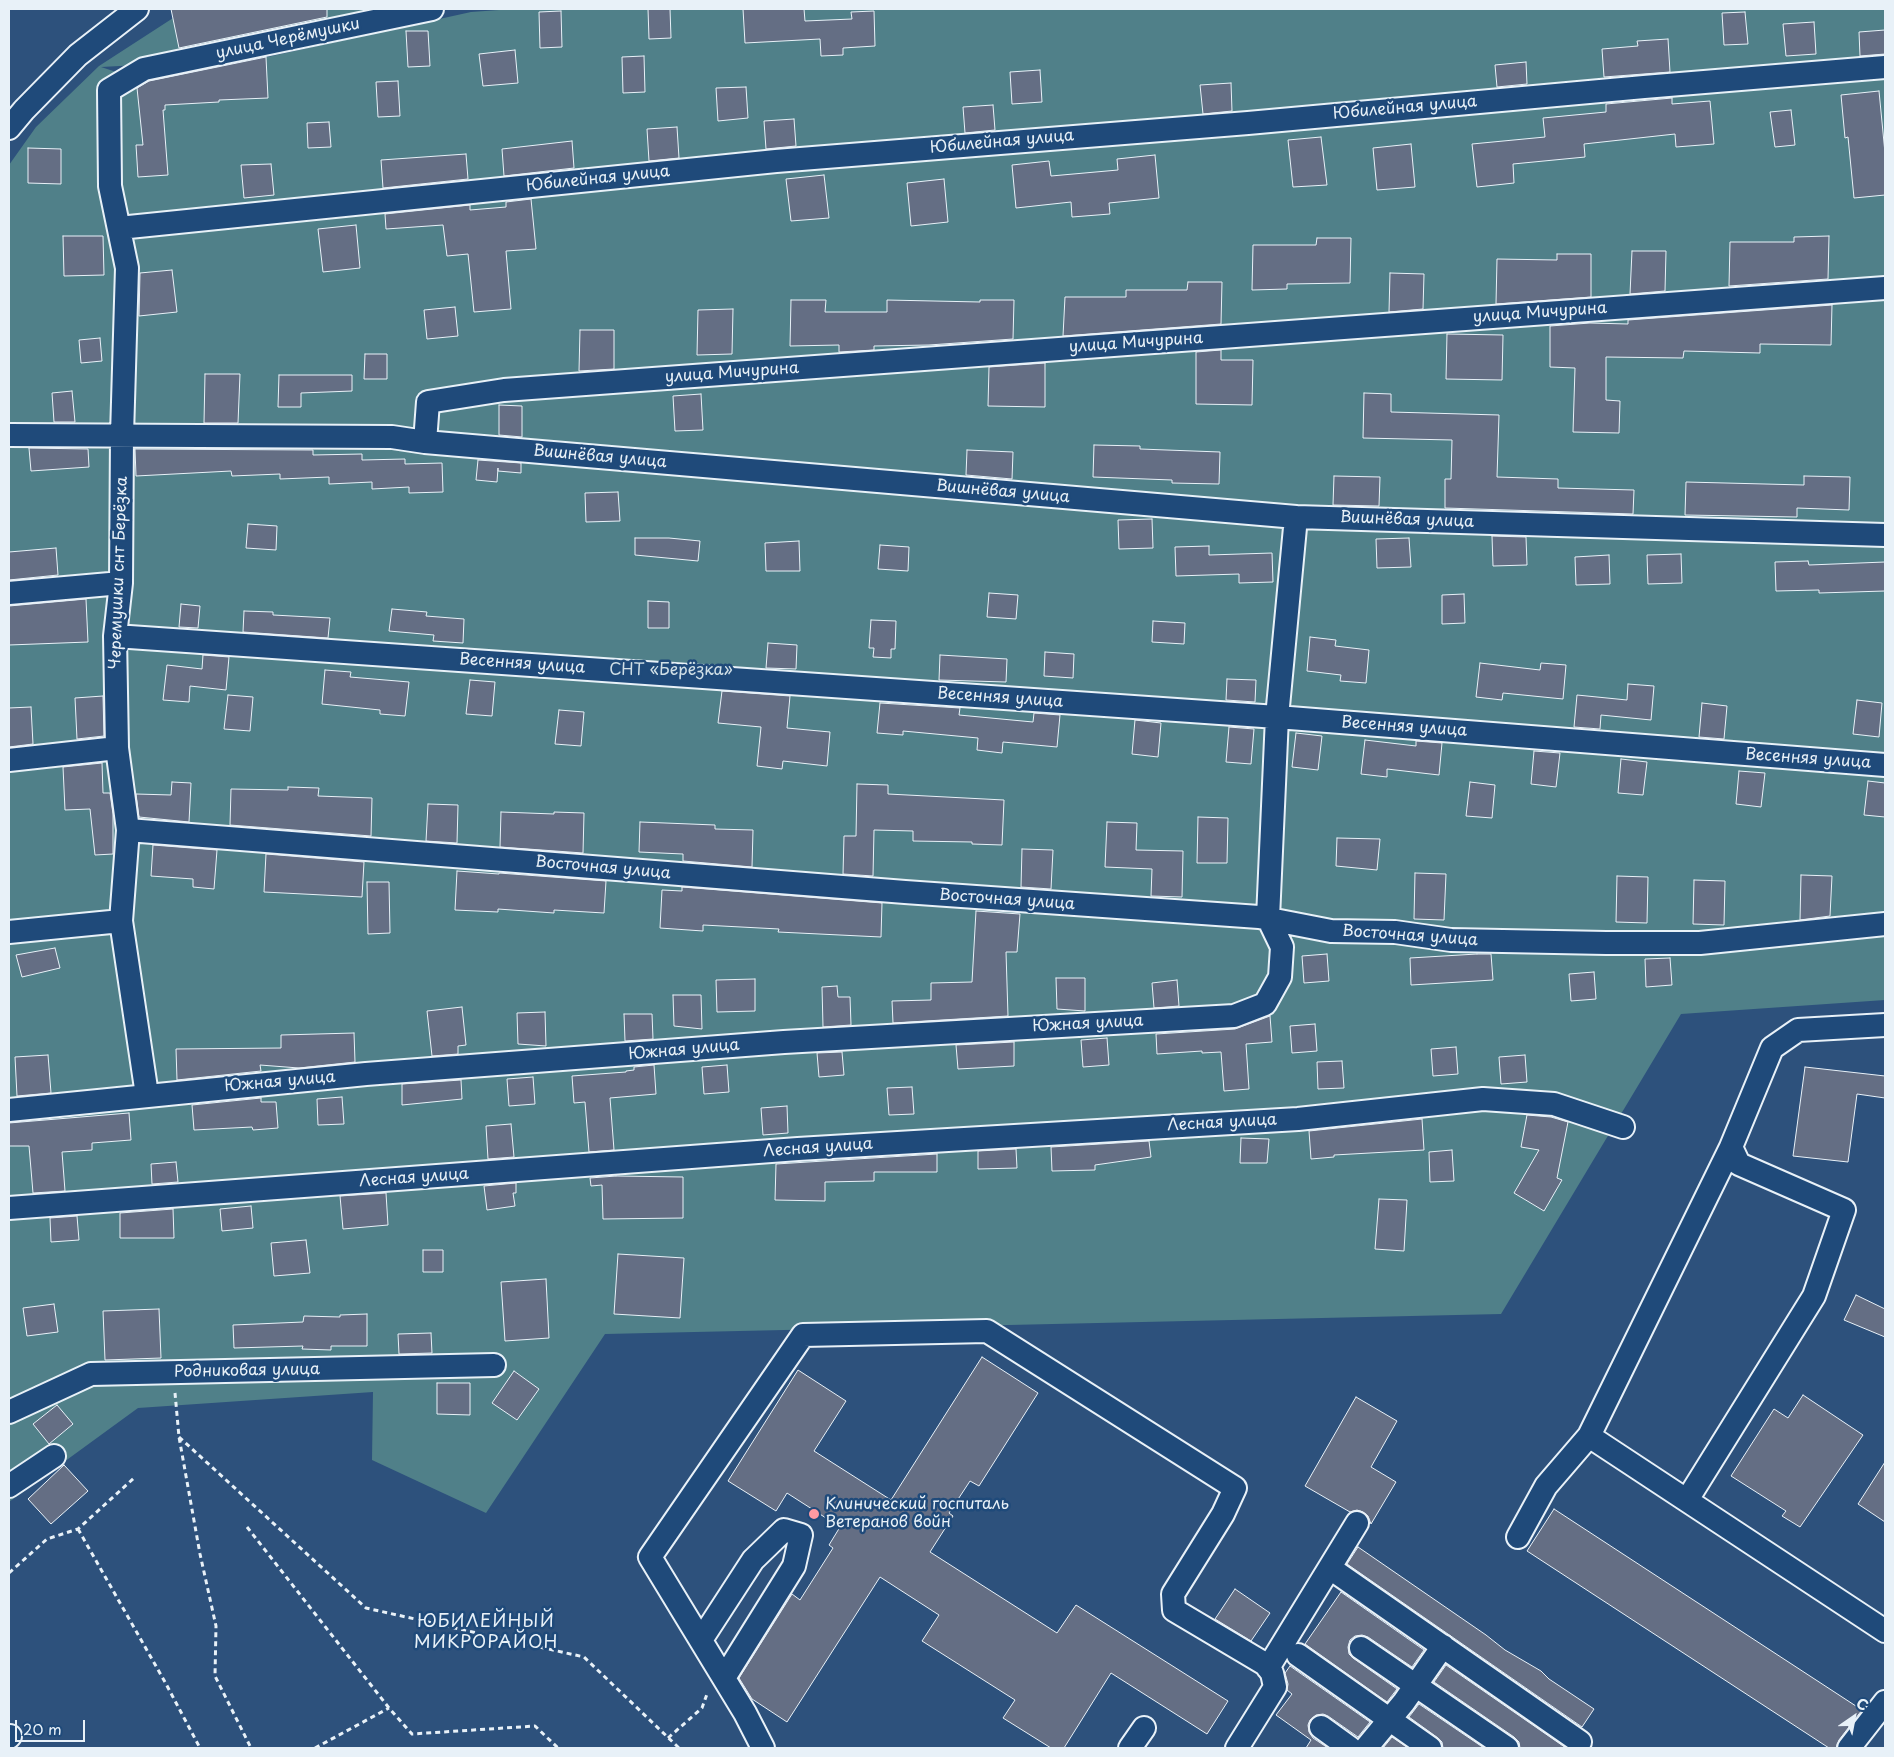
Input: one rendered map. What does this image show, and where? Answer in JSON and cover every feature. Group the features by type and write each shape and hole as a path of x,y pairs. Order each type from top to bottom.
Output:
{"street":[{"path":"9,128 78,55 137,9"},
{"name":"улица Черёмушки","path":"144,69 432,9"},
{"name":"Юбилейная улица","path":"119,228 776,161 1885,67"},
{"name":"Черемушки снт Берёзка","path":"144,69 110,90 110,186 128,268 122,435 121,583 115,636 117,748 128,830 121,922 146,1095"},
{"name":"улица Мичурина","path":"425,442 428,402 504,390 1885,288"},
{"path":"9,435 122,435"},
{"name":"Вишнёвая улица","path":"122,435 392,437 425,442 1296,517 1885,535"},
{"path":"1268,918 1277,717 1296,517"},
{"path":"9,593 121,583"},
{"name":"Весенняя улица","path":"115,636 1277,717 1885,765"},
{"path":"9,760 117,748"},
{"name":"Восточная улица","path":"128,830 895,892 1268,918 1331,931 1395,932 1451,940 1700,943 1885,924"},
{"name":"Южная улица","path":"9,1110 366,1074 784,1042 1234,1016 1265,1004 1280,977 1282,947 1268,918"},
{"path":"9,932 121,922"},
{"path":"1518,1537 1546,1486 1590,1436 1731,1148 1772,1048 1798,1030 1885,1025"},
{"name":"Лесная улица","path":"9,1208 798,1149 1298,1119 1483,1100 1554,1104 1623,1127"},
{"path":"1687,1500 1814,1296 1844,1210 1739,1164 1731,1148"},
{"path":"763,1748 720,1672 650,1557 804,1335 987,1331 1235,1488 1223,1514 1173,1594 1174,1610 1265,1664 1272,1673 1275,1687 1237,1748"},
{"name":"Родниковая улица","path":"9,1412 91,1374 494,1365"},
{"path":"1590,1436 1885,1631"},
{"path":"9,1486 54,1456"},
{"path":"1268,1668 1357,1523"},
{"path":"700,1640 753,1560 784,1530 801,1535 794,1566 720,1672"},
{"path":"1330,1568 1580,1742"},
{"path":"1366,1748 1443,1646"},
{"path":"1361,1648 1507,1748"},
{"path":"1298,1655 1430,1748"},
{"path":"1849,1748 1885,1702"},
{"path":"1321,1727 1350,1748"},
{"path":"1130,1748 1144,1728"}],"path":[{"path":"173,1373 179,1437 200,1554 216,1626 215,1676 251,1748"},
{"path":"179,1437 366,1608 584,1657 679,1748"},
{"path":"9,1573 47,1539 78,1529 134,1478"},
{"path":"247,1527 389,1708 412,1734 535,1726 558,1748"},
{"path":"78,1529 166,1682 200,1748"},
{"path":"668,1738 702,1708 720,1672"},
{"path":"315,1748 389,1708"}],"green space":[{"name":"СНТ «Берёзка»","path":"187,9 375,9 138,65 101,67 150,83 471,12 513,9 1885,9 1885,1000 1681,1014 1501,1314 605,1334 486,1513 372,1460 373,1392 138,1408 9,1502 9,165 36,127 99,66"}],"building":[{"path":"171,9 327,9 327,17 179,48"},
{"path":"648,9 670,9 671,38 649,39"},
{"path":"743,9 804,9 805,21 852,19 851,12 874,11 875,46 843,48 843,55 821,56 820,39 745,43"},
{"path":"561,11 562,47 540,48 539,12"},
{"path":"1745,12 1748,44 1724,45 1722,13"},
{"path":"1814,22 1816,54 1786,56 1783,24"},
{"path":"1885,30 1885,54 1860,56 1859,32"},
{"path":"406,31 428,31 430,66 408,67"},
{"path":"1668,39 1670,72 1604,77 1602,49 1638,46 1637,41"},
{"path":"515,50 518,83 483,86 479,54"},
{"path":"644,56 645,92 623,93 622,57"},
{"path":"266,57 268,98 165,105 165,110 163,110 168,175 138,177 136,145 143,145 137,88 149,81"},
{"path":"1526,62 1527,84 1497,87 1495,65"},
{"path":"1040,70 1042,102 1012,104 1010,72"},
{"path":"398,81 400,116 378,117 376,82"},
{"path":"1231,83 1232,111 1203,114 1200,85"},
{"path":"746,87 748,118 718,121 716,88"},
{"path":"1879,91 1885,153 1885,195 1854,198 1848,137 1845,138 1841,95"},
{"path":"1672,98 1672,104 1710,101 1714,144 1676,147 1675,134 1584,144 1585,157 1513,164 1514,183 1477,187 1472,144 1545,137 1543,118 1606,112 1606,104"},
{"path":"993,105 995,130 965,133 963,107"},
{"path":"1791,110 1795,145 1775,147 1770,112"},
{"path":"794,119 796,146 766,149 764,121"},
{"path":"329,122 331,147 308,148 307,123"},
{"path":"677,127 679,158 649,161 647,129"},
{"path":"1321,137 1327,185 1293,187 1288,140"},
{"path":"572,141 574,168 504,176 502,149"},
{"path":"1411,144 1415,187 1377,190 1373,148"},
{"path":"28,148 61,149 61,184 28,183"},
{"path":"466,154 468,179 383,188 381,160"},
{"path":"1155,155 1159,198 1109,203 1110,214 1072,217 1071,202 1016,208 1012,165 1049,161 1051,176 1118,170 1117,159"},
{"path":"271,164 274,195 244,198 241,165"},
{"path":"824,175 829,218 791,221 786,179"},
{"path":"944,179 948,222 911,226 907,183"},
{"path":"531,199 536,249 506,251 511,309 474,312 468,254 447,256 443,225 386,229 385,214 470,205 470,210 506,207 506,202"},
{"path":"356,225 360,268 323,272 318,229"},
{"path":"63,236 103,236 104,275 64,276"},
{"path":"1829,236 1828,279 1729,286 1730,242 1794,242 1794,237"},
{"path":"1317,238 1351,238 1350,283 1287,284 1287,289 1252,290 1253,245 1316,245"},
{"path":"1632,251 1666,251 1665,291 1630,294"},
{"path":"1557,254 1591,254 1591,297 1496,304 1497,259 1557,260"},
{"path":"172,270 177,312 139,316 140,273"},
{"path":"1390,273 1424,274 1423,309 1389,312"},
{"path":"1188,282 1222,282 1221,324 1063,336 1065,297 1126,297 1126,290 1187,290"},
{"path":"791,300 826,300 825,312 887,312 887,300 980,302 980,300 1014,300 1013,339 929,345 874,346 874,350 839,352 839,345 790,346"},
{"path":"1832,305 1831,345 1760,344 1760,353 1684,351 1683,358 1606,357 1606,400 1620,401 1619,433 1573,432 1575,368 1550,367 1550,326 1590,323 1628,324 1628,320"},
{"path":"455,307 458,336 427,339 424,310"},
{"path":"733,309 732,354 697,355 698,310"},
{"path":"580,330 614,330 614,369 579,371"},
{"path":"1447,334 1503,335 1502,380 1446,379"},
{"path":"100,338 102,361 81,363 79,340"},
{"path":"1221,350 1221,360 1253,360 1252,405 1196,404 1196,352"},
{"path":"365,354 387,354 387,379 364,379"},
{"path":"1045,363 1045,407 988,406 989,367"},
{"path":"205,374 240,374 238,423 204,423"},
{"path":"279,375 352,375 352,391 301,393 301,407 278,407"},
{"path":"72,391 75,422 54,422 52,393"},
{"path":"1364,393 1391,394 1391,412 1499,415 1497,477 1558,479 1558,488 1634,490 1633,514 1445,508 1445,479 1451,479 1452,440 1363,438"},
{"path":"701,394 703,430 675,431 673,396"},
{"path":"499,405 522,406 522,437 499,435"},
{"path":"1094,445 1140,446 1140,449 1220,452 1219,484 1172,483 1172,480 1093,477"},
{"path":"29,448 88,449 89,467 31,471"},
{"path":"135,449 313,450 313,455 362,454 362,460 405,459 405,464 442,463 443,492 409,493 409,487 372,489 372,482 329,484 329,477 280,479 280,474 232,476 231,471 136,476"},
{"path":"967,450 1013,452 1012,479 966,475"},
{"path":"478,460 521,463 521,473 498,471 498,468 497,482 476,480"},
{"path":"1334,476 1380,477 1379,506 1333,505"},
{"path":"1804,476 1850,477 1849,510 1797,508 1797,517 1685,515 1686,482 1804,485"},
{"path":"618,492 620,521 586,522 585,493"},
{"path":"1152,519 1153,548 1119,549 1118,520"},
{"path":"248,524 277,526 276,550 246,548"},
{"path":"1492,536 1526,537 1527,565 1493,566"},
{"path":"635,538 669,538 700,541 698,561 635,555"},
{"path":"1409,538 1411,567 1377,568 1376,539"},
{"path":"799,541 800,571 766,571 765,543"},
{"path":"880,545 909,547 908,571 878,569"},
{"path":"1209,546 1209,555 1272,553 1273,582 1239,583 1239,574 1176,576 1175,547"},
{"path":"56,548 58,575 9,580 9,552"},
{"path":"1681,554 1682,583 1648,584 1647,555"},
{"path":"1609,555 1610,584 1576,585 1575,557"},
{"path":"1808,561 1809,565 1885,562 1885,591 1819,593 1819,590 1776,591 1775,562"},
{"path":"989,593 1018,595 1016,619 987,617"},
{"path":"1464,594 1465,623 1442,624 1442,595"},
{"path":"86,599 88,642 9,645 9,606"},
{"path":"648,601 669,602 669,628 648,628"},
{"path":"181,604 200,606 198,628 179,627"},
{"path":"392,609 427,612 426,616 464,619 463,643 433,641 434,635 389,631"},
{"path":"244,611 273,612 273,615 330,618 328,638 243,632"},
{"path":"871,620 896,621 895,649 891,649 891,658 873,657 874,648 869,648"},
{"path":"1153,621 1185,623 1184,644 1152,642"},
{"path":"1310,637 1336,640 1335,646 1369,650 1366,683 1340,681 1341,675 1307,671"},
{"path":"768,643 797,645 796,669 766,668"},
{"path":"1045,652 1074,654 1073,678 1044,676"},
{"path":"203,655 229,657 226,690 190,686 189,702 163,700 167,665 202,669"},
{"path":"940,655 1007,659 1006,682 939,680"},
{"path":"1480,663 1540,670 1541,663 1566,665 1563,699 1503,693 1502,700 1476,697"},
{"path":"325,670 351,672 350,677 409,682 405,716 380,714 380,710 322,704"},
{"path":"1227,679 1256,680 1255,702 1226,700"},
{"path":"470,680 495,682 492,716 466,714"},
{"path":"1628,684 1654,686 1651,720 1601,715 1600,729 1574,727 1577,695 1627,700"},
{"path":"722,691 790,696 787,728 830,732 827,766 783,761 782,769 757,766 761,727 718,723"},
{"path":"228,695 253,697 250,731 224,729"},
{"path":"103,696 104,736 77,739 75,698"},
{"path":"1857,700 1882,703 1879,737 1853,734"},
{"path":"880,703 960,708 959,715 1033,722 1034,713 1060,715 1057,747 1003,742 1002,753 977,750 978,738 903,731 903,735 877,733"},
{"path":"1702,703 1727,706 1724,739 1699,737"},
{"path":"31,707 33,744 9,747 9,708"},
{"path":"559,710 584,712 581,746 555,744"},
{"path":"1135,720 1161,723 1158,757 1132,754"},
{"path":"1229,727 1254,729 1251,764 1226,762"},
{"path":"1296,733 1322,736 1318,770 1292,767"},
{"path":"1365,740 1416,746 1416,741 1442,743 1439,775 1387,769 1387,777 1361,774"},
{"path":"1534,751 1560,753 1556,787 1531,784"},
{"path":"1621,759 1647,762 1643,795 1618,793"},
{"path":"102,763 103,793 110,793 113,814 113,854 95,855 90,809 65,810 63,767"},
{"path":"1739,771 1765,773 1761,807 1736,804"},
{"path":"1868,781 1885,783 1885,817 1864,815"},
{"path":"172,782 191,783 189,822 139,817 136,794 171,795"},
{"path":"1470,782 1495,785 1492,818 1466,816"},
{"path":"857,784 888,785 888,794 1004,800 1002,845 972,844 972,842 913,841 913,831 874,830 873,876 843,874 844,836 856,836"},
{"path":"288,787 319,788 318,796 372,798 371,836 230,825 231,789 288,790"},
{"path":"428,804 458,805 457,843 426,841"},
{"path":"501,812 584,813 583,853 500,847"},
{"path":"1198,817 1228,818 1227,863 1197,863"},
{"path":"640,822 715,825 715,829 753,830 752,867 683,861 683,854 639,852"},
{"path":"1107,822 1137,823 1136,850 1183,851 1182,897 1151,896 1152,869 1105,867"},
{"path":"1337,838 1380,839 1377,870 1336,866"},
{"path":"153,845 217,850 214,889 193,887 193,879 151,876"},
{"path":"1022,849 1053,850 1051,889 1021,887"},
{"path":"266,854 364,862 362,897 264,892"},
{"path":"457,871 606,881 604,913 554,910 554,913 498,909 498,912 455,910"},
{"path":"1415,873 1446,874 1444,920 1414,919"},
{"path":"1801,875 1832,876 1830,916 1800,920"},
{"path":"1617,876 1648,877 1647,923 1616,922"},
{"path":"1694,880 1725,881 1724,925 1693,924"},
{"path":"367,882 389,882 390,933 368,934"},
{"path":"682,887 882,903 881,937 778,932 779,929 703,925 703,931 660,928 662,890 682,891"},
{"path":"976,911 1020,914 1017,952 1006,952 1008,1016 893,1023 892,1001 931,1000 931,983 972,982"},
{"path":"55,948 60,968 22,977 16,955"},
{"path":"1327,954 1329,981 1304,983 1302,956"},
{"path":"1491,954 1493,980 1411,985 1410,958"},
{"path":"1670,958 1672,985 1646,987 1645,959"},
{"path":"1594,972 1596,999 1571,1001 1569,974"},
{"path":"1056,978 1085,978 1085,1011 1057,1009"},
{"path":"755,979 755,1011 717,1012 716,980"},
{"path":"1177,980 1179,1006 1154,1008 1152,983"},
{"path":"837,986 838,997 850,997 851,1025 823,1027 822,987"},
{"path":"673,995 701,995 702,1029 674,1026"},
{"path":"462,1007 466,1045 458,1046 458,1054 432,1056 427,1011"},
{"path":"545,1012 546,1046 518,1044 517,1013"},
{"path":"624,1014 652,1014 653,1039 625,1041"},
{"path":"1270,1016 1272,1042 1246,1044 1249,1089 1224,1091 1221,1052 1202,1053 1202,1051 1157,1054 1156,1034 1235,1029"},
{"path":"1315,1024 1317,1051 1292,1053 1290,1026"},
{"path":"354,1033 355,1062 299,1068 260,1065 261,1071 177,1080 176,1049 281,1048 281,1035"},
{"path":"1107,1038 1109,1065 1083,1067 1081,1040"},
{"path":"1014,1042 1014,1066 958,1069 956,1045"},
{"path":"1456,1047 1458,1074 1433,1076 1431,1049"},
{"path":"842,1052 844,1075 819,1077 817,1053"},
{"path":"48,1055 51,1093 17,1096 15,1057"},
{"path":"1525,1055 1527,1082 1501,1084 1499,1057"},
{"path":"1342,1061 1344,1088 1318,1089 1317,1062"},
{"path":"654,1065 656,1094 610,1098 614,1150 589,1152 585,1102 574,1103 572,1076 626,1072 634,1070 634,1067"},
{"path":"727,1065 729,1092 704,1094 702,1067"},
{"path":"1805,1067 1885,1076 1885,1098 1857,1094 1848,1162 1793,1156"},
{"path":"533,1077 535,1104 509,1106 507,1079"},
{"path":"461,1080 462,1099 402,1105 402,1084"},
{"path":"912,1087 914,1114 889,1115 887,1088"},
{"path":"342,1097 344,1124 318,1125 317,1099"},
{"path":"261,1098 261,1102 276,1102 278,1128 253,1130 252,1127 194,1130 192,1105"},
{"path":"787,1106 788,1133 763,1135 761,1108"},
{"path":"129,1113 131,1140 92,1143 92,1150 62,1152 65,1191 33,1193 29,1146 9,1146 9,1123"},
{"path":"1527,1115 1551,1117 1568,1122 1557,1178 1562,1180 1544,1211 1514,1193 1539,1150 1521,1147"},
{"path":"1422,1119 1424,1150 1334,1155 1334,1157 1311,1159 1309,1131"},
{"path":"511,1124 514,1157 488,1159 486,1126"},
{"path":"1241,1138 1269,1139 1267,1163 1240,1163"},
{"path":"1149,1141 1151,1157 1095,1165 1095,1170 1052,1171 1051,1147"},
{"path":"1016,1149 1017,1168 978,1169 978,1151"},
{"path":"1452,1150 1454,1181 1430,1182 1429,1152"},
{"path":"937,1154 937,1172 874,1172 874,1181 825,1182 825,1201 775,1200 776,1164"},
{"path":"176,1162 178,1182 152,1184 151,1164"},
{"path":"616,1176 683,1177 683,1218 603,1219 602,1185 591,1186 590,1178"},
{"path":"516,1183 516,1193 513,1193 515,1206 487,1210 484,1186"},
{"path":"386,1193 388,1225 343,1229 340,1196"},
{"path":"1379,1199 1407,1200 1404,1251 1375,1249"},
{"path":"251,1206 253,1228 222,1231 220,1209"},
{"path":"173,1209 174,1238 120,1238 120,1213"},
{"path":"77,1216 79,1240 51,1242 50,1218"},
{"path":"306,1240 310,1273 274,1276 271,1243"},
{"path":"423,1250 443,1250 443,1272 423,1272"},
{"path":"618,1254 684,1258 680,1318 614,1314"},
{"path":"546,1279 549,1338 505,1341 501,1282"},
{"path":"1856,1295 1885,1309 1885,1337 1844,1320"},
{"path":"54,1304 58,1332 27,1336 23,1308"},
{"path":"159,1309 161,1358 105,1360 103,1311"},
{"path":"367,1314 367,1346 331,1346 331,1350 302,1349 303,1346 234,1348 233,1325 303,1322 304,1316 340,1317 340,1315"},
{"path":"431,1333 432,1353 399,1354 398,1334"},
{"path":"982,1357 1038,1393 979,1486 970,1481 949,1513 953,1516 930,1552 1057,1633 1076,1605 1228,1701 1207,1734 1111,1673 1064,1748 1051,1748 1003,1718 1015,1700 922,1641 939,1615 880,1577 787,1722 752,1699 739,1678 792,1594 800,1600 833,1548 829,1545 840,1527 787,1493 776,1511 728,1481 798,1370 846,1401 814,1451 891,1500"},
{"path":"514,1371 539,1389 517,1420 492,1403"},
{"path":"437,1383 470,1383 470,1415 437,1414"},
{"path":"1803,1395 1863,1435 1800,1527 1782,1516 1786,1511 1731,1476 1774,1409 1788,1418"},
{"path":"1356,1397 1397,1421 1371,1467 1396,1482 1371,1524 1368,1516 1363,1512 1357,1510 1350,1512 1305,1486"},
{"path":"57,1405 73,1424 49,1444 33,1424"},
{"path":"1885,1462 1885,1522 1858,1504"},
{"path":"64,1465 88,1491 51,1524 28,1499"},
{"path":"1554,1509 1862,1710 1839,1740 1836,1748 1829,1748 1527,1551"},
{"path":"1358,1547 1505,1650 1541,1671 1549,1679 1594,1709 1582,1727 1347,1564"},
{"path":"1235,1589 1270,1613 1251,1641 1215,1619"},
{"path":"1341,1592 1424,1650 1412,1667 1368,1637 1362,1635 1355,1636 1350,1640 1349,1654 1397,1689 1387,1702 1305,1644"},
{"path":"1446,1665 1566,1748 1520,1748 1519,1742 1514,1737 1434,1682"},
{"path":"1290,1666 1370,1722 1358,1737 1328,1716 1323,1714 1316,1715 1310,1720 1308,1725 1309,1732 1313,1738 1328,1748 1306,1748 1311,1740 1276,1715 1292,1694 1287,1690 1288,1684 1285,1673"},
{"path":"1419,1704 1484,1748 1443,1748 1442,1742 1438,1738 1409,1717"},
{"path":"1392,1737 1408,1748 1383,1748"}],"place":[{"name":"Клинический госпиталь Ветеранов войн","path":"814,1514"}],"district":[{"name":"ЮБИЛЕЙНЫЙ МИКРОРАЙОН","path":"486,1632"}]}
